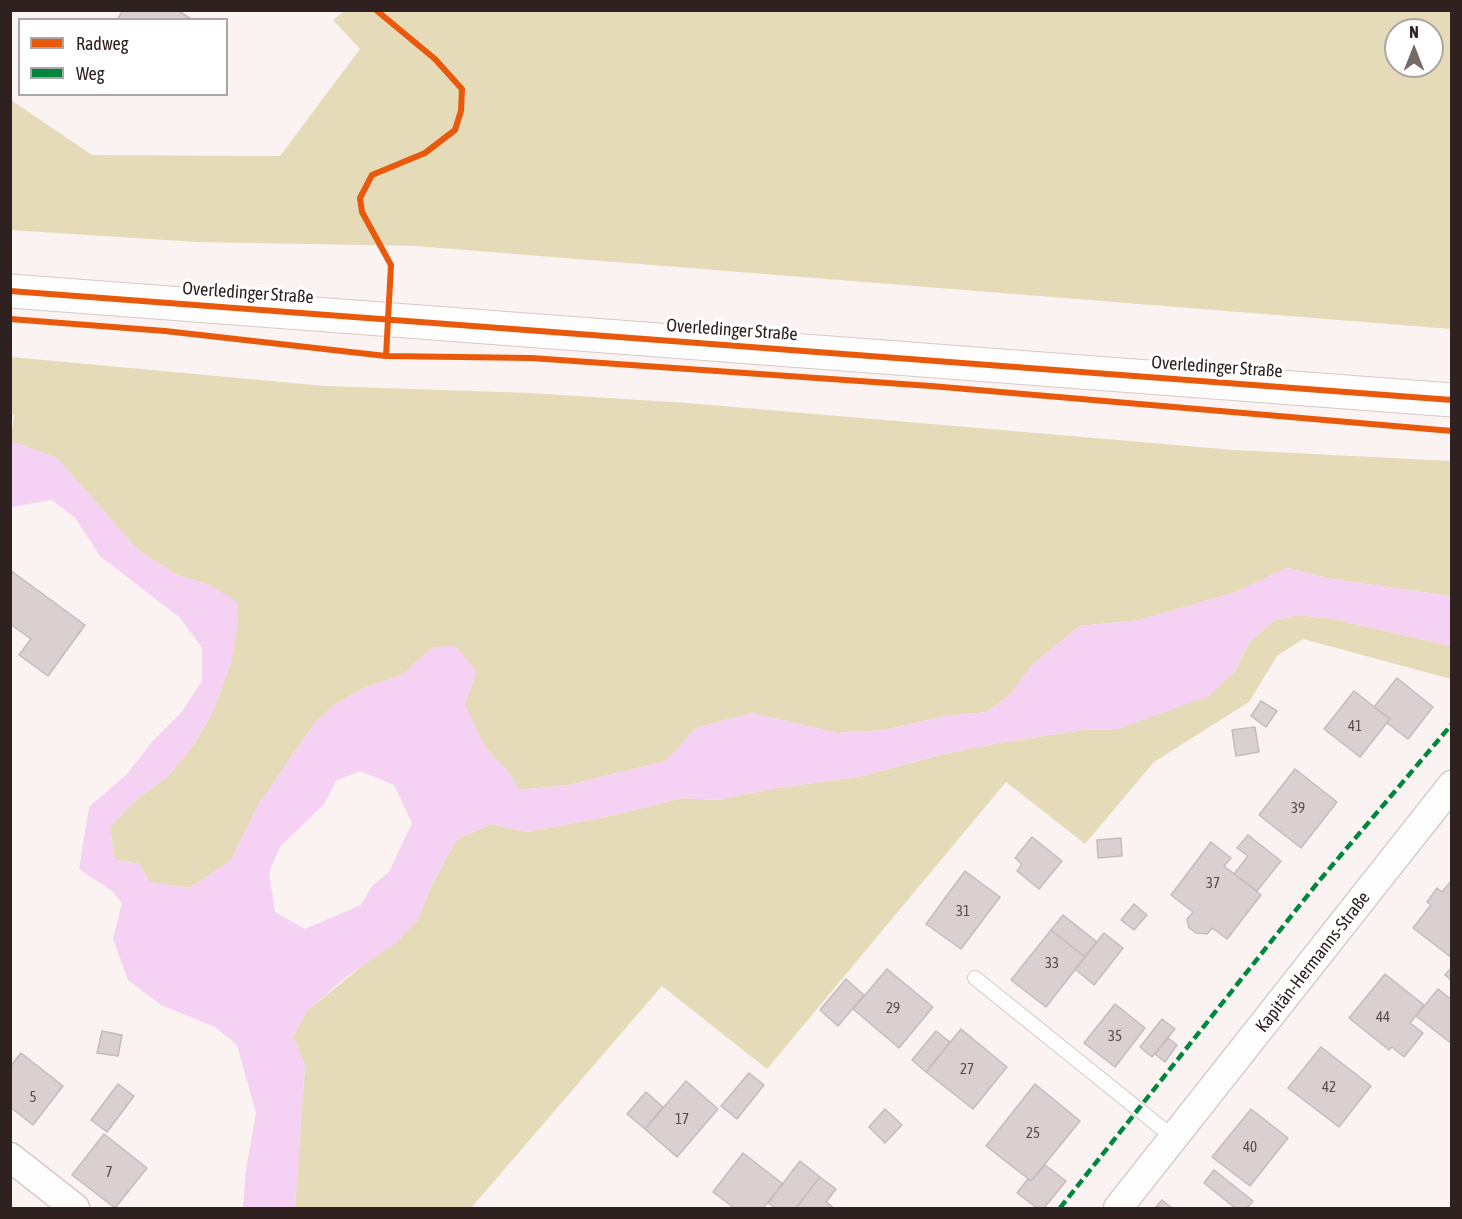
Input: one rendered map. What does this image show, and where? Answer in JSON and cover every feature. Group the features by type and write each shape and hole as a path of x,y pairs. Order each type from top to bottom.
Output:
{"street":[{"name":"Overledinger Straße","path":"10,291 1452,400"},
{"name":"Kapitän-Hermanns-Straße","path":"1118,1209 1452,785"},
{"path":"10,1157 75,1209"}],"lane":[{"path":"975,978 1174,1138"}],"shaded area":[{"path":"346,10 1451,11 1451,329 415,246 196,242 11,230 11,100 92,155 280,156 360,49 333,20"},
{"path":"11,357 325,386 531,393 687,403 1234,450 1451,461 1451,596 1331,579 1287,568 1236,592 1140,620 1080,626 1032,665 1010,695 987,712 945,716 885,730 837,733 751,713 696,728 666,761 569,785 518,790 510,774 485,747 433,647 402,675 366,687 334,705 314,724 258,805 231,860 190,888 150,882 139,864 115,860 110,827 138,798 168,776 190,750 211,716 231,663 210,585 177,575 138,550 57,458 11,441 14,415 11,415"},
{"path":"11,441 57,458 138,550 177,575 210,585 237,602 238,623 231,663 211,716 190,750 168,776 138,798 110,827 115,860 139,864 150,882 190,888 231,860 258,805 314,724 334,705 366,687 402,675 433,647 456,646 477,672 465,705 485,747 510,774 519,790 569,785 666,761 696,728 751,713 837,733 885,730 945,716 987,712 1010,695 1032,665 1080,626 1140,620 1236,592 1287,568 1331,579 1451,596 1451,646 1333,619 1298,615 1273,621 1248,644 1234,673 1209,696 1118,729 1083,730 998,743 944,754 862,776 777,788 717,800 682,798 610,816 527,832 491,824 456,840 433,883 417,921 396,943 346,977 307,1011 293,1037 305,1065 295,1208 243,1208 246,1169 256,1113 237,1045 215,1027 161,1005 128,980 113,939 122,903 112,891 79,869 89,807 126,775 153,741 181,713 202,681 202,648 180,618 100,556 75,518 52,500 11,507","holes":["360,771 394,785 412,823 389,872 372,886 361,905 305,929 275,912 269,872 280,847 324,804 336,781"]},
{"path":"1298,615 1333,619 1451,646 1451,679 1303,639 1277,656 1249,702 1154,762 1085,844 1006,782 767,1069 662,986 471,1208 295,1208 305,1065 293,1037 307,1011 417,921 433,883 456,840 491,824 527,832 610,816 682,798 717,800 777,788 862,776 944,754 998,743 1083,730 1118,729 1234,673 1248,644 1273,621"}],"building":[{"path":"123,10 177,10 190,18 118,18"},
{"path":"10,570 85,625 48,676 19,655 31,639 10,624"},
{"path":"1397,678 1433,707 1408,739 1387,723 1390,719 1374,707"},
{"path":"1354,691 1390,719 1360,757 1324,729"},
{"path":"1261,701 1277,711 1266,727 1251,716"},
{"path":"1255,727 1259,752 1236,756 1232,730"},
{"path":"1295,769 1337,802 1301,848 1259,815"},
{"path":"1248,835 1281,861 1257,891 1234,874 1248,856 1237,848"},
{"path":"1032,837 1062,861 1039,889 1017,871 1022,864 1015,858"},
{"path":"1121,838 1122,856 1098,858 1097,840"},
{"path":"1211,842 1231,858 1224,866 1261,895 1227,939 1212,928 1207,934 1196,933 1189,928 1187,919 1193,912 1171,895"},
{"path":"965,871 1000,897 961,949 926,924"},
{"path":"1452,880 1452,958 1413,928 1431,905 1427,902 1437,888 1442,892"},
{"path":"1134,904 1147,915 1134,930 1121,920"},
{"path":"1063,915 1097,942 1085,957 1051,930"},
{"path":"1051,930 1085,957 1046,1007 1011,980"},
{"path":"1104,933 1123,948 1094,985 1075,969"},
{"path":"1452,967 1452,981 1445,975"},
{"path":"887,969 933,1007 899,1048 853,1009"},
{"path":"1385,974 1424,1005 1410,1023 1423,1033 1404,1057 1392,1047 1389,1050 1349,1018"},
{"path":"846,979 864,995 838,1026 820,1010"},
{"path":"1438,989 1452,1000 1452,1044 1416,1016"},
{"path":"1115,1004 1145,1028 1115,1067 1084,1043"},
{"path":"1162,1019 1175,1029 1152,1057 1140,1047"},
{"path":"961,1029 1007,1067 973,1109 926,1072"},
{"path":"102,1031 122,1035 118,1056 97,1053"},
{"path":"936,1031 950,1042 926,1072 912,1060"},
{"path":"1168,1038 1177,1045 1165,1062 1155,1054"},
{"path":"1321,1047 1371,1086 1339,1127 1288,1088"},
{"path":"21,1053 63,1086 33,1125 10,1107 10,1067"},
{"path":"749,1073 764,1085 737,1119 721,1106"},
{"path":"686,1081 718,1109 677,1157 645,1129"},
{"path":"118,1084 134,1096 107,1132 91,1120"},
{"path":"1035,1084 1080,1121 1031,1181 986,1146"},
{"path":"646,1092 663,1107 645,1129 627,1114"},
{"path":"885,1109 902,1125 885,1143 869,1127"},
{"path":"1251,1109 1288,1138 1250,1186 1212,1157"},
{"path":"104,1134 147,1168 115,1208 72,1175"},
{"path":"743,1153 783,1184 763,1208 734,1208 713,1192"},
{"path":"800,1161 820,1177 796,1208 775,1208 768,1203"},
{"path":"1045,1165 1066,1181 1044,1208 1037,1208 1017,1193 1028,1179 1031,1181"},
{"path":"1214,1170 1253,1201 1247,1208 1235,1208 1204,1183"},
{"path":"820,1177 836,1189 826,1202 834,1208 796,1208"},
{"path":"1162,1200 1172,1208 1155,1208"}],"marked path":[{"path":"1060,1208 1319,881 1452,724"}],"cycle path":[{"path":"376,10 435,59 462,89 461,111 455,130 425,153 372,175 360,198 362,212 391,265 386,356"},
{"path":"10,291 1452,400"},
{"path":"10,319 165,331 386,356 531,358 931,386 1452,431"}]}
